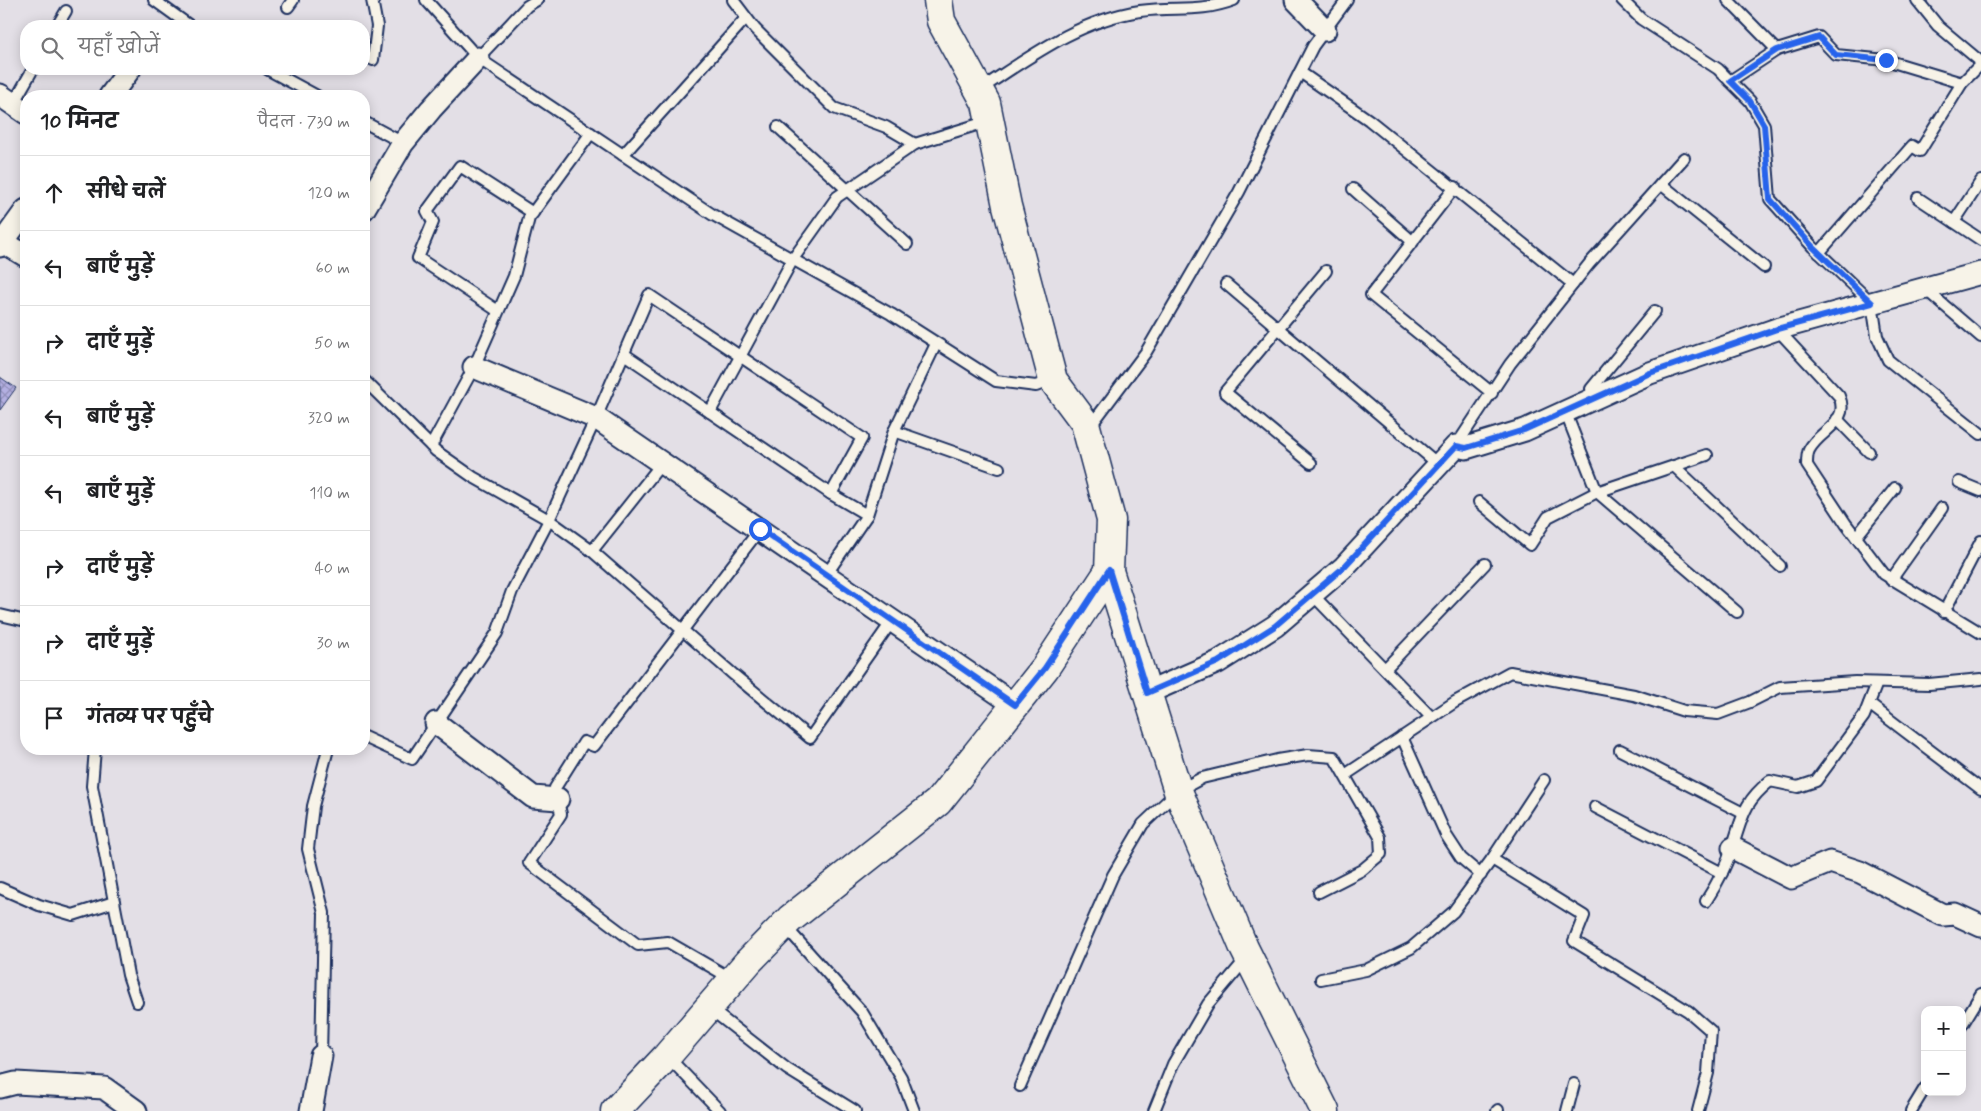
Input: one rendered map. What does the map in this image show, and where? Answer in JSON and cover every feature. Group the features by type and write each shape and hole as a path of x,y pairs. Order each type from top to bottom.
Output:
{"street":[{"path":"938,0 941,21 986,103 1007,206 1054,380 1085,423 1111,520 1109,570 1178,791 1248,956 1325,1111"},
{"path":"1296,0 1325,30"},
{"path":"370,199 403,143 478,58"},
{"path":"114,90 126,75"},
{"path":"20,218 2,244 20,253"},
{"path":"1147,693 1218,662 1275,626 1344,567 1456,446 1466,448 1524,430 1650,373 1777,329 1981,273"},
{"path":"474,367 596,418 1015,705"},
{"path":"615,1111 667,1056 784,925 838,878 938,802 1045,668 1109,570"},
{"path":"436,723 533,797 558,799"},
{"path":"1733,848 1791,878 1830,862 1860,872 1943,915 1955,914 1981,926"},
{"path":"311,1111 321,1056"},
{"path":"0,1087 16,1083 104,1088 136,1111"}],"lane":[{"path":"154,0 182,20"},
{"path":"372,0 377,26 373,60"},
{"path":"426,0 478,58 713,215 891,314 996,381 1036,386 1054,380"},
{"path":"478,58 528,6 537,0"},
{"path":"733,0 746,18 834,108 886,127 915,144"},
{"path":"979,90 1074,30 1109,18 1141,11 1198,4 1214,8 1234,0"},
{"path":"1087,431 1146,352 1239,192 1314,46 1347,0"},
{"path":"1622,0 1641,19 1718,69 1750,101 1764,125 1770,199 1819,253 1872,303 1877,336 1888,360 1981,434"},
{"path":"1728,0 1777,50"},
{"path":"1819,253 1912,146 1920,151 1962,83 1981,63 1938,26 1918,0"},
{"path":"61,20 66,11"},
{"path":"623,155 746,18"},
{"path":"1730,81 1777,50 1819,37 1836,55 1886,60 1962,83"},
{"path":"1300,72 1369,120 1455,187 1573,284"},
{"path":"21,90 30,75"},
{"path":"278,75 306,90"},
{"path":"13,104 20,92"},
{"path":"710,412 793,259 837,197 915,144 989,121"},
{"path":"370,125 403,143"},
{"path":"778,128 907,244"},
{"path":"431,446 474,367 514,276 529,218 591,134"},
{"path":"1456,446 1510,364 1573,284 1684,158"},
{"path":"498,311 418,258 433,222 427,211 460,166 533,213"},
{"path":"1954,222 1981,181"},
{"path":"1661,184 1764,267"},
{"path":"1455,187 1372,295 1492,393"},
{"path":"1353,189 1413,242"},
{"path":"1918,198 1981,240"},
{"path":"1311,463 1225,392 1326,271"},
{"path":"1226,284 1439,464"},
{"path":"1924,289 1981,337"},
{"path":"370,740 412,759 498,633 512,592 549,520 596,418 649,295 862,438 831,494"},
{"path":"1594,398 1591,389 1655,311"},
{"path":"1777,329 1839,396 1844,406 1842,414 1809,450 1807,465 1856,537 1891,580 1981,633"},
{"path":"826,575 866,515 894,431 936,344"},
{"path":"624,354 831,494 866,515"},
{"path":"370,386 431,446 473,477 549,520 592,552 810,738 892,621"},
{"path":"1565,411 1597,492 1737,612"},
{"path":"1837,419 1869,452"},
{"path":"894,431 999,468"},
{"path":"1480,502 1530,545 1548,517 1597,492 1707,455"},
{"path":"592,552 662,462"},
{"path":"1674,466 1780,566"},
{"path":"1959,482 1981,491"},
{"path":"1856,537 1895,488"},
{"path":"1891,580 1942,508"},
{"path":"733,980 668,942 638,945 529,863 561,814 555,788 584,742 594,746 684,631 760,529"},
{"path":"1944,612 1981,541"},
{"path":"1385,669 1485,564"},
{"path":"1312,594 1431,717"},
{"path":"0,615 20,620"},
{"path":"1345,775 1431,717 1510,672 1634,695 1684,711 1718,714 1750,702 1780,687 1877,683 1929,684 1981,679"},
{"path":"1706,901 1722,873 1733,848 1743,813 1754,794 1770,781 1798,787 1816,781 1864,716 1877,683"},
{"path":"1869,704 1981,789"},
{"path":"1402,736 1446,835 1461,858 1481,875"},
{"path":"1620,750 1743,813"},
{"path":"95,755 92,786 128,975 137,1002"},
{"path":"321,1056 324,913 308,849 313,806 326,755"},
{"path":"1020,1086 1113,875 1143,824 1178,791 1202,778 1277,760 1308,755 1334,757 1380,837 1381,854 1362,870 1319,892"},
{"path":"1321,979 1366,970 1411,948 1453,912 1481,875 1544,780"},
{"path":"1595,807 1722,873"},
{"path":"1492,859 1584,916 1574,941 1688,1011 1711,1031 1708,1073 1698,1111"},
{"path":"0,888 39,905 72,915 114,902"},
{"path":"784,925 862,1012 900,1077 914,1111"},
{"path":"1154,1111 1173,1064 1208,1004 1248,956"},
{"path":"1966,1018 1981,994"},
{"path":"709,1008 787,1069 855,1111"},
{"path":"667,1056 720,1111"},
{"path":"1567,1111 1574,1084"},
{"path":"1911,1111 1921,1095"}],"building":[{"path":"0,377 16,388 0,410"}],"route":[{"path":"760,529 1015,705 1045,668 1109,570 1147,693 1218,662 1275,626 1344,567 1456,446 1466,448 1524,430 1650,373 1777,329 1872,303 1813,247 1770,199 1764,125 1750,101 1730,81 1777,50 1819,37 1836,55 1886,60"}]}
